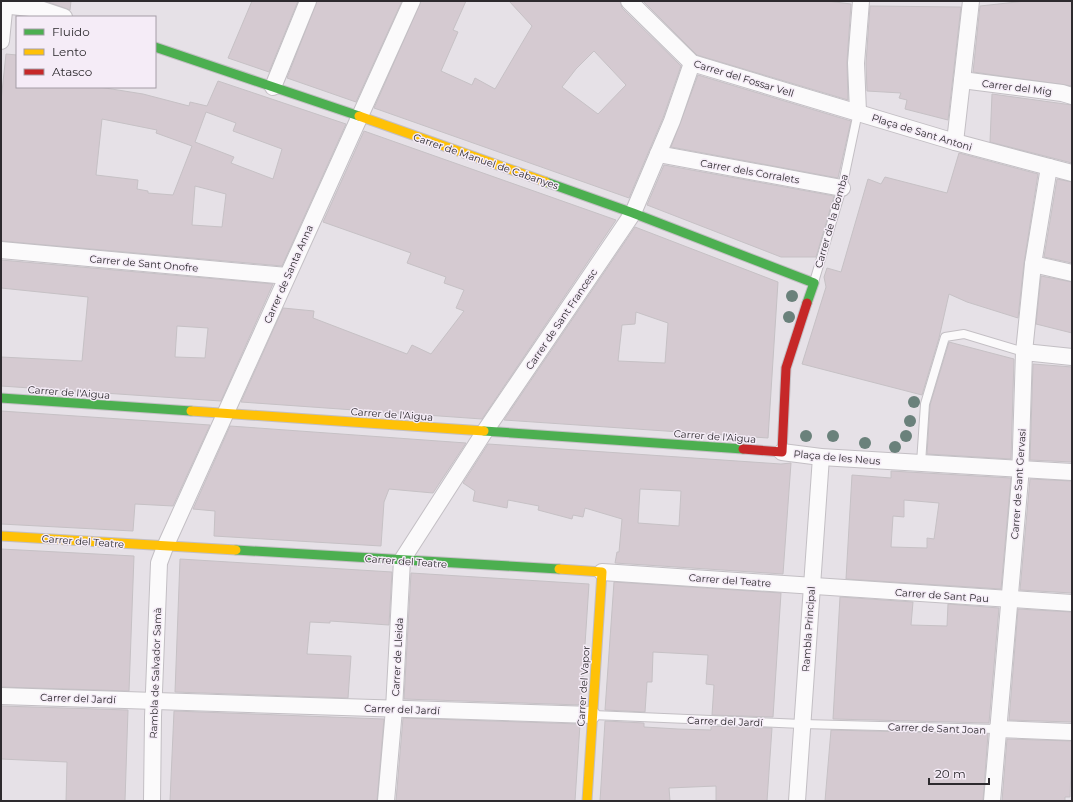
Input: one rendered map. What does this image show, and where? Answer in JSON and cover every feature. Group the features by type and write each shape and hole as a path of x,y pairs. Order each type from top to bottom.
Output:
{"street":[{"path":"272,87 308,1"},
{"name":"Carrer de Santa Anna","path":"165,546 412,1"},
{"name":"Carrer del Fossar Vell","path":"629,1 692,62 858,112"},
{"path":"858,112 856,63 861,1"},
{"path":"955,142 971,1"},
{"path":"1,41 4,4 40,9 61,16"},
{"name":"Carrer de Manuel de Cabanyes","path":"156,47 360,116 633,213 814,283"},
{"name":"Carrer de Sant Francesc","path":"402,560 485,431 633,213 672,121 692,62"},
{"name":"Carrer del Mig","path":"962,80 1062,93 1072,96"},
{"name":"Plaça de Sant Antoni","path":"858,112 955,142 1072,173"},
{"name":"Carrer dels Corralets","path":"658,154 842,188"},
{"name":"Carrer de Sant Gervasi","path":"992,801 1020,469 1024,352 1033,264 1050,168"},
{"name":"Carrer de Sant Onofre","path":"1,250 287,276"},
{"path":"1033,264 1072,273"},
{"name":"Plaça de les Neus","path":"814,283 786,368 782,452 822,457 1072,472"},
{"path":"1024,352 1072,357"},
{"name":"Carrer de l'Aigua","path":"1,398 782,452"},
{"name":"Rambla Principal","path":"797,801 811,586 822,457"},
{"name":"Carrer del Teatre","path":"1,536 811,586"},
{"name":"Rambla de Salvador Samà","path":"152,801 159,563 165,546"},
{"name":"Carrer de Lleida","path":"386,801 394,709 402,560"},
{"name":"Carrer del Vapor","path":"587,801 602,572"},
{"name":"Carrer de Sant Pau","path":"811,586 1072,603"},
{"name":"Carrer del Jardí","path":"1,696 592,715"},
{"name":"Carrer de Sant Joan","path":"997,729 1072,732"}],"lane":[{"name":"Carrer de la Bomba","path":"814,283 842,188 858,112"},
{"path":"921,463 925,404 944,338 964,334 1024,352"},
{"name":"Carrer del Jardí","path":"592,715 802,724"},
{"name":"Carrer de Sant Joan","path":"802,724 997,729"}],"building":[{"path":"71,1 70,10 48,2"},
{"path":"252,1 298,1 269,72 228,58"},
{"path":"317,1 402,1 356,102 287,78"},
{"path":"421,1 466,1 453,30 458,32 441,71 472,85 475,78 495,89 532,26 509,1 620,1 622,8 681,66 663,118 629,198 374,108","holes":["594,51 626,85 598,114 562,87 576,69"]},
{"path":"643,1 827,1 851,4 847,62 848,100 697,55"},
{"path":"1026,1 1072,1 1072,86 973,72 980,6"},
{"path":"870,6 961,7 948,120 905,109 907,100 899,98 901,93 867,91 866,63"},
{"path":"6,54 16,55 16,88 105,88 143,94 189,106 190,102 207,106 218,81 346,124 282,266 1,241 1,101","holes":["206,112 236,123 233,131 282,149 273,179 231,163 234,157 195,142","102,119 157,130 156,133 192,146 173,195 148,193 148,191 137,189 138,180 96,175","195,186 226,194 222,227 192,225"]},
{"path":"698,75 851,121 838,178 671,147"},
{"path":"992,94 1072,105 1072,163 990,142"},
{"path":"364,131 616,220 482,419 241,402 283,308 314,311 313,318 407,354 412,345 431,354 464,311 456,308 464,290 444,283 446,277 407,263 411,253 323,222"},
{"path":"959,153 1038,174 1024,263 1018,318 967,302 949,294 939,338 922,395 802,364 826,287 824,277 827,268 841,272 868,179 881,184 885,177 947,193"},
{"path":"664,165 834,196 816,257 781,257 647,205"},
{"path":"1057,179 1072,182 1072,263 1044,257"},
{"path":"635,227 778,282 768,438 504,420","holes":["636,312 668,323 665,363 618,361 622,325 635,324"]},
{"path":"1,260 273,284 221,401 1,386 1,357 82,361 88,297 1,288","holes":["177,326 208,328 205,358 175,357"]},
{"path":"1041,276 1072,282 1072,333 1036,324"},
{"path":"949,342 1014,359 1011,459 927,454 930,405"},
{"path":"1033,364 1072,367 1072,462 1030,460"},
{"path":"1,411 210,425 173,506 135,504 133,531 1,524"},
{"path":"230,426 466,443 433,493 389,489 384,502 381,546 214,536 215,511 193,509"},
{"path":"488,444 781,464 791,463 783,574 615,563 617,552 619,552 622,519 585,508 583,517 573,515 572,519 538,510 539,506 508,500 507,508 473,501 475,491 463,483","holes":["640,489 681,491 679,526 638,523"]},
{"path":"891,471 1011,478 1001,589 846,579 852,475 891,478","holes":["904,500 939,503 934,539 927,538 927,548 891,547 893,516 904,517"]},
{"path":"1030,479 1072,481 1072,593 1020,590"},
{"path":"1,549 134,556 129,691 1,687"},
{"path":"180,559 392,572 389,625 330,621 330,623 310,622 307,654 351,656 348,698 175,692"},
{"path":"411,573 589,584 581,705 404,699"},
{"path":"614,582 781,593 773,717 712,715 714,685 706,684 708,655 653,652 652,682 647,682 645,712 605,710"},
{"path":"840,597 913,602 911,625 947,626 948,604 999,608 989,723 833,719"},
{"path":"1018,609 1072,612 1072,722 1009,720"},
{"path":"1,706 128,710 125,801 66,801 67,762 1,759"},
{"path":"174,711 384,719 377,801 170,801"},
{"path":"403,718 580,724 575,801 396,801"},
{"path":"605,721 644,723 644,727 678,729 711,730 711,726 772,728 767,801 716,801 716,786 669,788 670,801 600,801"},
{"path":"831,730 988,734 983,801 825,801"},
{"path":"1007,739 1072,741 1070,797 1065,797 1065,801 1002,801"}],"traffic: fast":[{"path":"156,47 359,116"},
{"path":"546,182 633,213 814,283 807,303"},
{"path":"1,398 191,411"},
{"path":"484,431 743,449"},
{"path":"236,550 559,569"}],"traffic: slow":[{"path":"359,116 546,182"},
{"path":"191,411 484,431"},
{"path":"1,536 236,550"},
{"path":"559,569 602,572 587,801"}],"traffic: jam":[{"path":"743,449 782,452 786,368 807,303"}]}
